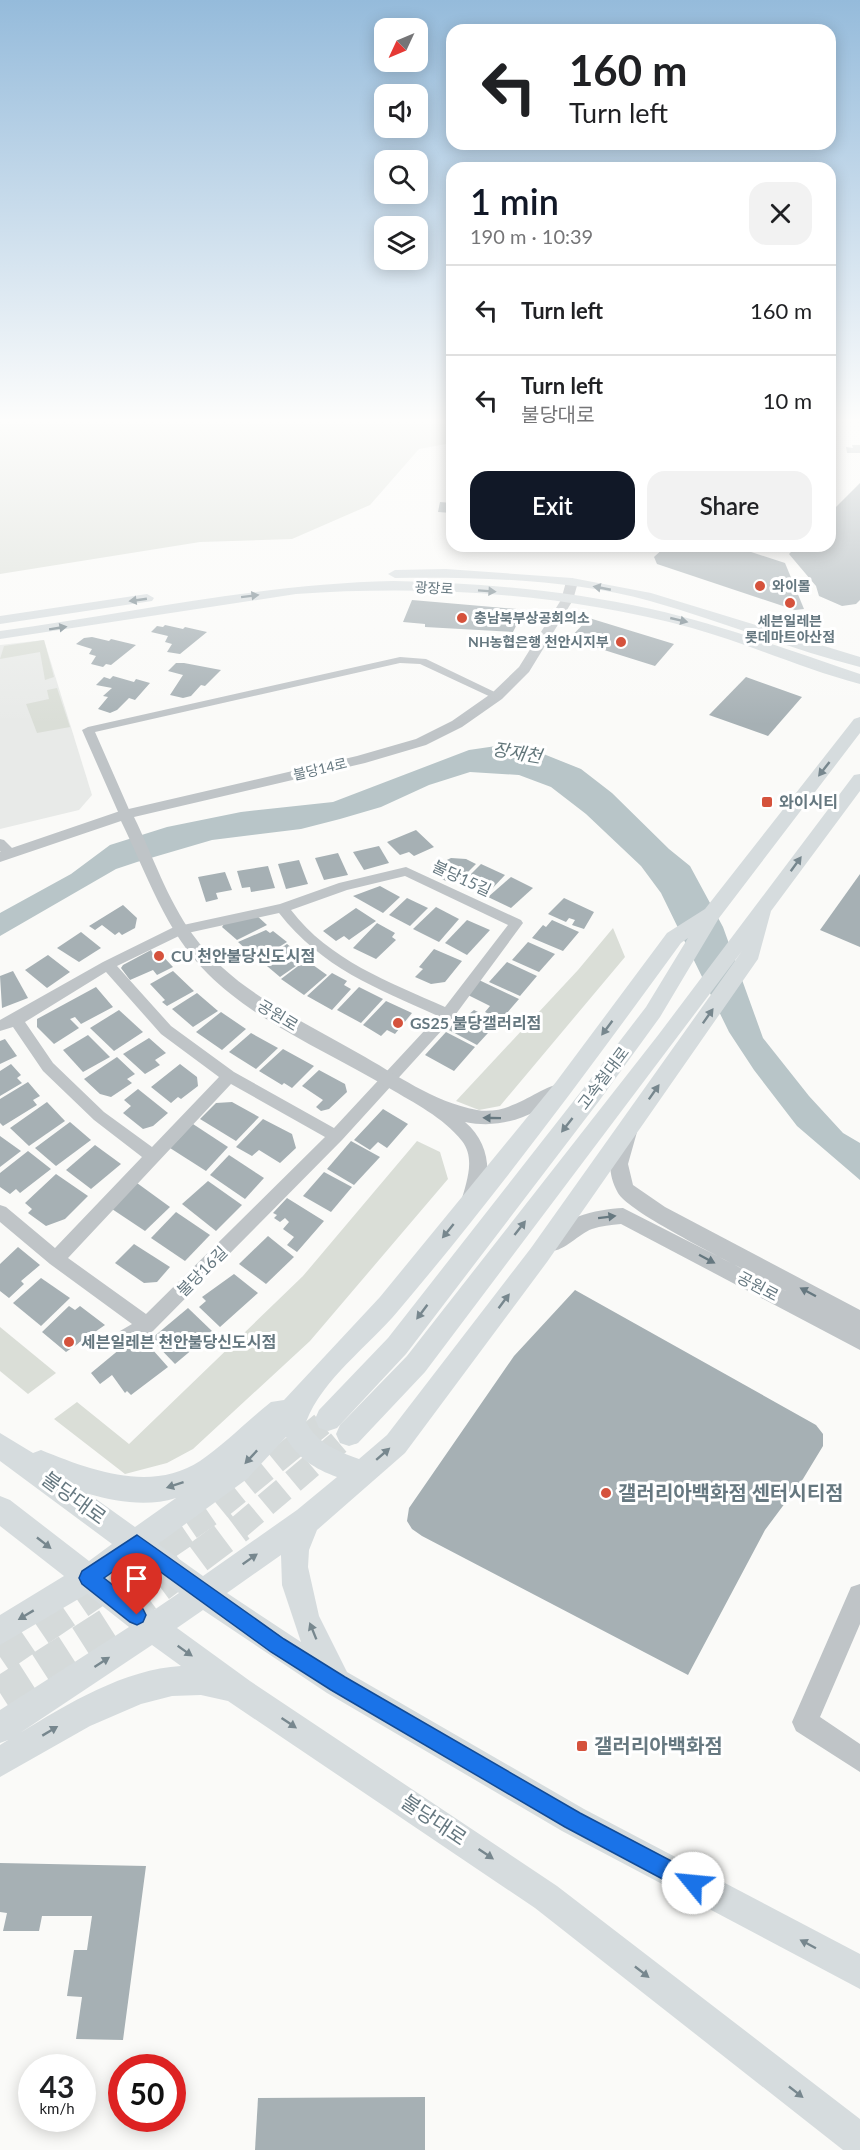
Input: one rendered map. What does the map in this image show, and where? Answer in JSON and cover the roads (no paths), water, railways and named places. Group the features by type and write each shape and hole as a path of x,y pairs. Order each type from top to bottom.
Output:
{"main road":[{"name":"광장로","path":"0,620 251,583 426,572 572,582 651,597 860,663"},
{"name":"광장로","path":"0,635 298,590 437,587 624,607 696,624 860,678"},
{"name":"고속철대로","path":"328,1419 397,1346 653,1012 718,907 860,722"},
{"path":"0,1728 153,1628 307,1520 396,1444 539,1255 674,1064 746,947 762,911 860,779"},
{"path":"0,1631 88,1578 238,1470 275,1431 307,1390 389,1305 563,1088 674,938 718,907"},
{"name":"고속철대로","path":"349,1434 416,1364 666,1039 746,947"},
{"path":"0,1444 61,1472 130,1490 172,1488 207,1472 307,1390"},
{"path":"307,1390 293,1423 304,1445 331,1461 362,1473"},
{"name":"불당대로","path":"0,1444 202,1593 338,1683 573,1820 860,1972"},
{"name":"불당대로","path":"0,1509 153,1628 240,1691 503,1866 860,2141"},
{"path":"307,1520 295,1550 296,1586 313,1634 338,1683"},
{"path":"0,1762 64,1723 126,1693 183,1681 214,1680 240,1691"}],"street":[{"name":"불당14로","path":"3,851 125,814 360,760 421,742 458,724 496,696 524,669 567,600 572,582"},
{"path":"125,814 88,730 400,660 422,661 496,696"},
{"name":"공원로","path":"125,814 179,930 200,957 238,991 424,1099"},
{"name":"불당15길","path":"179,930 282,908 344,886 406,871 516,923 448,1014 389,1078"},
{"path":"282,908 301,933 328,953 362,973 448,1014"},
{"path":"0,1026 16,1020 108,965 179,930"},
{"path":"108,965 133,996 166,1030 229,1076 336,1136"},
{"path":"16,1020 48,1067 99,1116 151,1155"},
{"path":"56,1259 151,1155 229,1076"},
{"name":"불당16길","path":"126,1337 147,1325 336,1136 389,1078"},
{"path":"424,1099 479,1118 506,1118 521,1113 563,1088"},
{"path":"424,1099 471,1138 480,1167 471,1203"},
{"path":"630,1127 618,1164 619,1174 627,1190 657,1222"},
{"path":"0,1212 56,1259 147,1325"},
{"path":"539,1255 566,1232 603,1216 622,1216 657,1222"},
{"name":"공원로","path":"657,1222 860,1320"},
{"name":"공원로","path":"657,1222 860,1340"},
{"path":"860,1596 805,1722 860,1759"}],"water":[{"name":"장재천","path":"503,745 541,753 581,769 612,793 669,849 690,866 723,927 763,1038 809,1096 843,1133 860,1143 860,1180 797,1126 754,1070 729,1032 661,893 641,866 586,814 551,787 519,775 470,772 429,785 381,807 340,819 301,829 212,840 137,862 116,869 0,936 0,913 71,874 110,845 167,827 241,812 333,802 469,750"}],"tunnel":[{"path":"190,1528 219,1508 328,1419"},
{"path":"238,1528 349,1434"},
{"path":"0,1657 192,1526"},
{"path":"0,1693 114,1620 240,1526"}],"place":[{"name":"와이몰","path":"760,586"},
{"name":"세븐일레븐 롯데마트아산점","path":"790,603"},
{"name":"충남북부상공회의소","path":"462,618"},
{"name":"NH농협은행 천안시지부","path":"621,642"},
{"name":"와이시티","path":"767,802"},
{"name":"CU 천안불당신도시점","path":"159,956"},
{"name":"GS25 불당갤러리점","path":"398,1023"},
{"name":"세븐일레븐 천안불당신도시점","path":"69,1342"},
{"name":"갤러리아백화점 센터시티점","path":"606,1493"},
{"name":"갤러리아백화점","path":"582,1746"}]}
